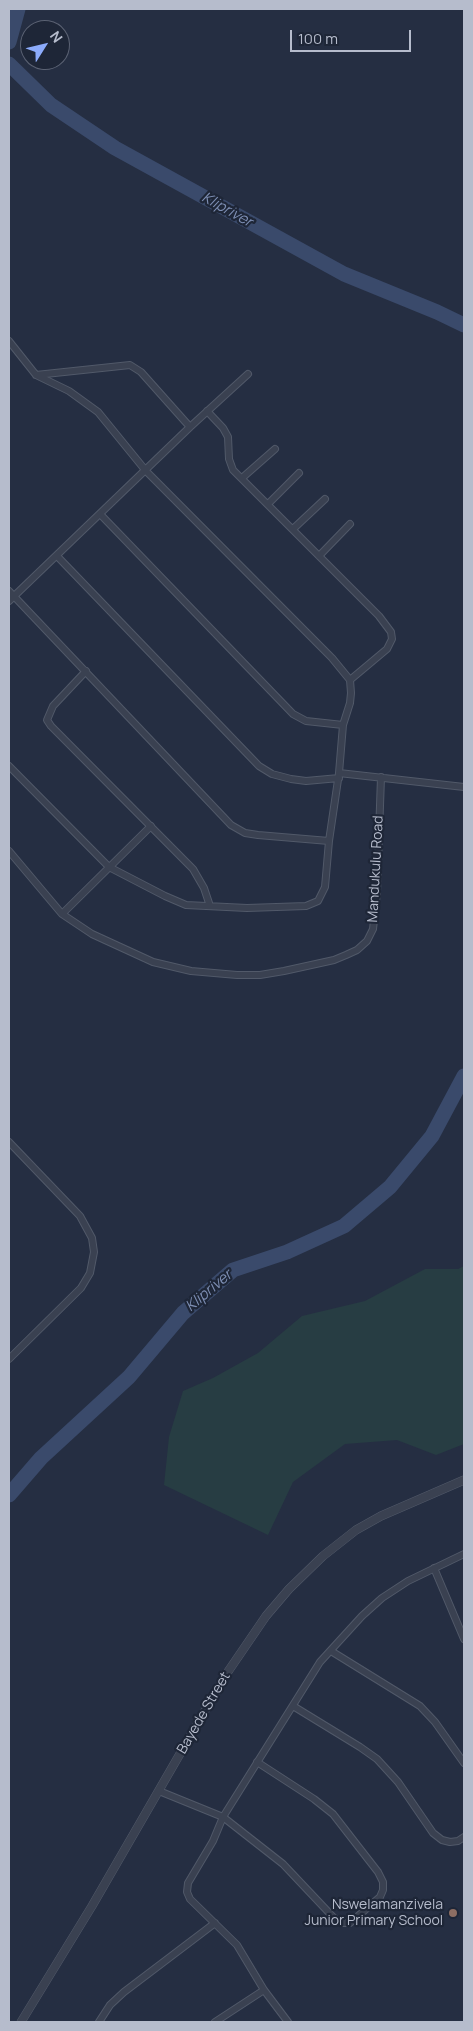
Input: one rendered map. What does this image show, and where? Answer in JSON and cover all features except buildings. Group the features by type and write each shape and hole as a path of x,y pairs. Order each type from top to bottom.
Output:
{"street":[{"path":"9,341 36,375 69,391 98,412 146,471 332,658 350,680 350,703 343,726 339,776 329,841 325,887 319,899 314,903 297,908 186,905 110,867 9,766"},
{"path":"36,375 130,365 141,372 190,427"},
{"path":"248,374 56,556 10,596 86,671 238,830 258,835 329,841"},
{"path":"207,411 226,433 229,443 230,463 242,478 383,621 392,636 391,643 387,649 350,680"},
{"path":"242,478 275,449"},
{"path":"268,504 299,473"},
{"path":"292,529 325,498"},
{"path":"100,514 294,714 306,721 343,726"},
{"path":"319,556 350,524"},
{"path":"56,556 259,766 272,774 306,781 339,776 381,777 464,787"},
{"path":"86,671 53,706 47,720 193,869 204,888 210,906"},
{"name":"Mandukulu Road","path":"9,851 62,914 92,934 162,964 191,971 260,975 334,960 357,950 367,941 373,930 378,892 381,777"},
{"path":"62,914 151,826"},
{"path":"9,1142 80,1216 92,1238 94,1252 90,1273 80,1288 9,1359"},
{"name":"Bayede Street","path":"21,2022 144,1817 225,1676 266,1616 289,1589 322,1556 366,1524 464,1480"},
{"path":"288,2022 264,1990 237,1945 190,1899 187,1888 213,1841 223,1817 320,1662 362,1616 382,1598 408,1581 464,1554"},
{"path":"434,1568 464,1640"},
{"path":"331,1651 420,1706 435,1722 464,1762"},
{"path":"293,1706 377,1759 398,1782 433,1834 442,1840 450,1842 458,1841 464,1837"},
{"path":"157,1794 223,1817 284,1864 324,1908 342,1923 350,1923 356,1920 380,1897 383,1890 383,1882 378,1872 333,1814 314,1798 256,1762"},
{"path":"99,2022 110,2005 124,1992 215,1923"},
{"path":"215,2022 264,1990"}],"green space":[{"path":"464,1266 464,1444 436,1455 397,1440 345,1444 293,1482 268,1535 164,1485 169,1437 183,1391 213,1378 258,1353 302,1316 365,1301 425,1269 458,1269"}],"waterway":[{"name":"Klipriver","path":"9,42 18,9"},
{"name":"Klipriver","path":"9,64 51,105 115,148 344,274 464,325"},
{"name":"Klipriver","path":"9,1495 41,1458 129,1377 183,1313 233,1270 287,1252 344,1226 390,1187 432,1136 464,1076"}],"place":[{"name":"Nswelamanzivela Junior Primary School","path":"453,1913"}]}
